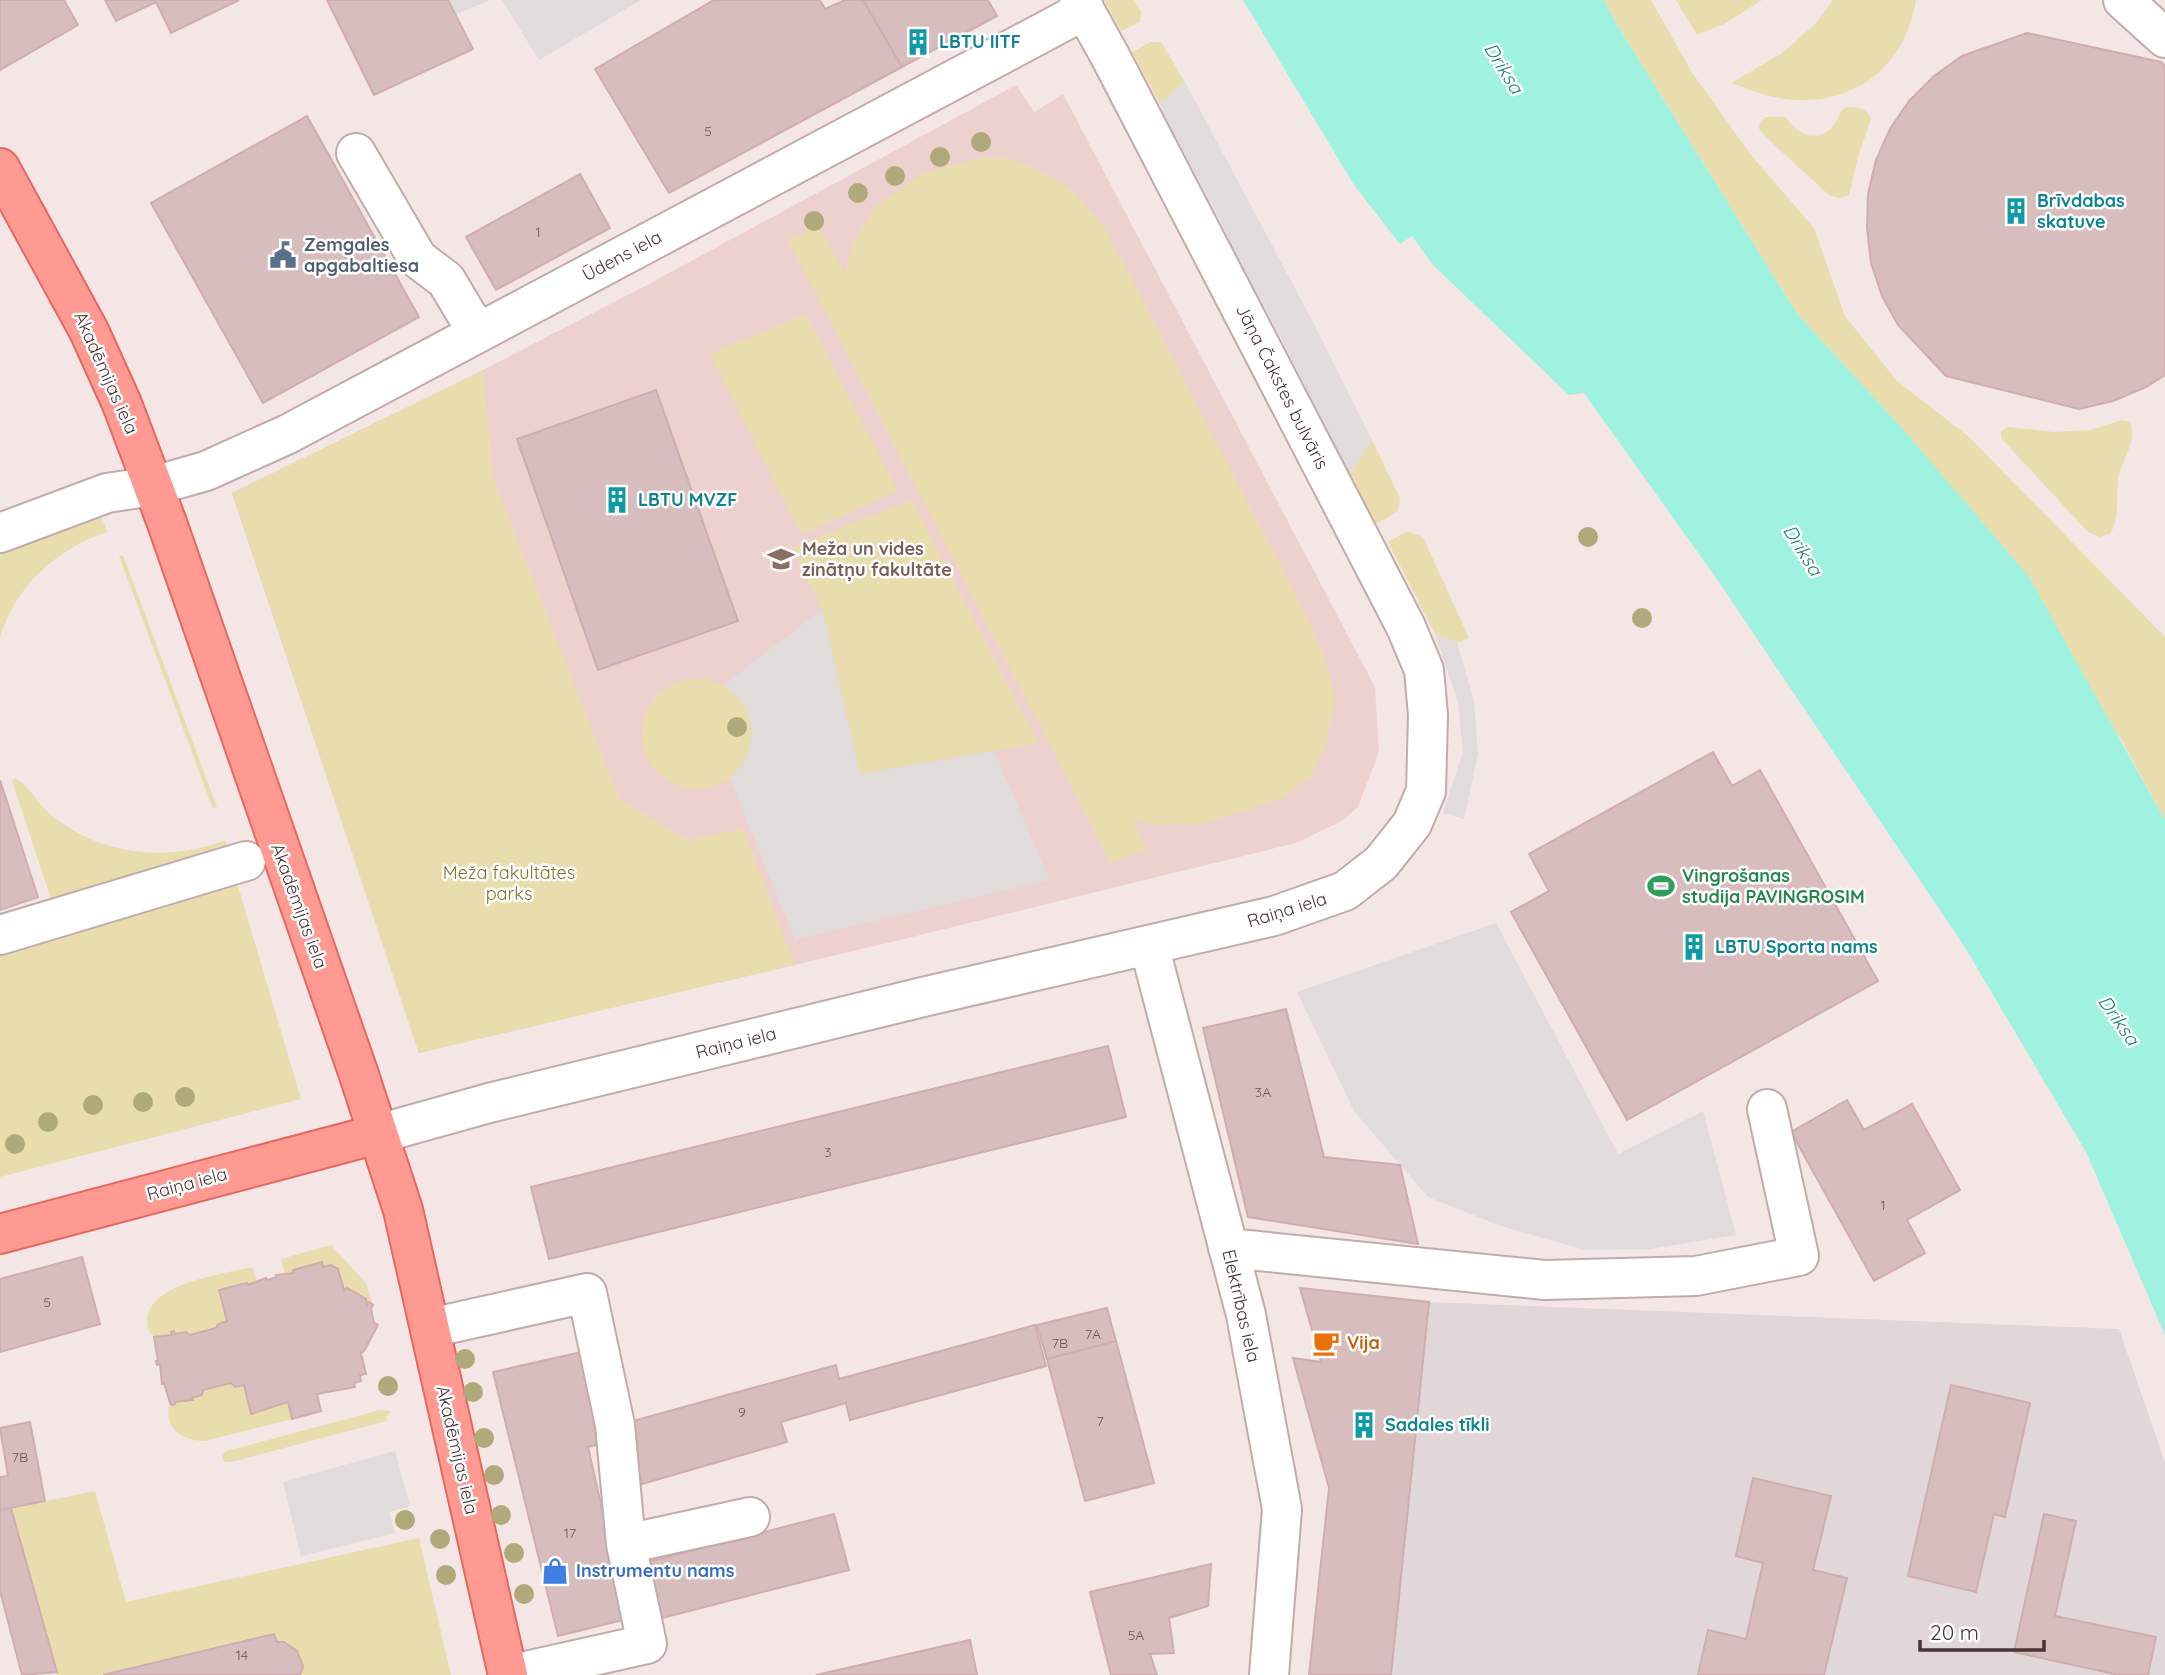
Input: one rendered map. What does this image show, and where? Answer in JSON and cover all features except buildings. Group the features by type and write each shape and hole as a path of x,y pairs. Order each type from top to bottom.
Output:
{"main road":[{"name":"Akadēmijas iela","path":"0,168 89,331 122,404 153,486 403,1210 508,1675"},
{"name":"Raiņa iela","path":"0,1234 377,1133"}],"street":[{"path":"2123,0 2165,38"},
{"name":"Ūdens iela","path":"0,533 107,493 153,486 206,471 288,434 1082,5"},
{"name":"Jāņa Čakstes bulvāris","path":"1082,5 1406,627 1423,670 1428,715 1426,790"},
{"path":"356,153 418,260 446,280 477,332"},
{"name":"Raiņa iela","path":"377,1133 746,1040 1274,916 1345,891 1381,863 1412,824 1426,790"},
{"path":"0,935 246,861"},
{"name":"Elektrības iela","path":"1149,945 1246,1315 1282,1509 1269,1675"},
{"path":"1228,1248 1545,1280 1696,1276 1799,1256 1767,1109"},
{"path":"429,1328 587,1293 615,1425 626,1544 647,1644 508,1675"},
{"path":"626,1544 750,1517"}],"shaded area":[{"path":"448,0 490,0 455,15"},
{"path":"502,0 641,0 539,60"},
{"path":"1185,82 1315,326 1372,440 1349,474 1164,115 1160,104"},
{"name":"Meža un vides zinātņu fakultāte","path":"1016,85 1034,112 1063,94 1375,687 1379,752 1358,807 1342,821 1296,843 419,1053 232,493 483,370 647,285"},
{"path":"822,609 860,774 994,751 1050,880 795,940 730,778 742,765 750,749 752,731 748,713 738,697 724,685"},
{"path":"1435,634 1457,643 1474,700 1478,754 1464,819 1443,813 1463,752 1458,702"},
{"path":"1496,923 1618,1154 1703,1111 1736,1235 1650,1249 1585,1250 1501,1226 1428,1197 1354,1111 1297,992"},
{"path":"1429,1302 2119,1329 2165,1462 2165,1675 1391,1675"},
{"path":"395,1451 410,1506 389,1512 395,1533 301,1556 283,1482"}],"green space":[{"path":"1104,0 1134,0 1141,11 1140,22 1121,31"},
{"path":"1604,0 1651,0 1691,71 1751,155 1814,228 1845,316 1897,381 1968,436 2165,637 2165,820 2122,741 1902,428 1798,315"},
{"path":"1676,0 1762,0 1726,23 1697,35"},
{"path":"1833,0 1916,0 1902,43 1876,75 1859,87 1818,99 1778,98 1731,83 1781,54 1816,23"},
{"path":"1151,42 1161,42 1185,82 1160,104 1132,52"},
{"path":"1846,107 1861,108 1871,119 1849,195 1839,198 1829,195 1759,129 1760,122 1765,117 1786,117 1801,133 1820,135 1833,126"},
{"path":"985,157 1013,159 1046,174 1073,191 1106,230 1305,613 1326,661 1335,700 1326,745 1311,776 1283,798 1202,824 1159,825 1133,820 1146,849 1111,863 788,240 818,226 845,273 853,242 878,205 923,173"},
{"path":"806,314 897,490 801,535 710,354"},
{"name":"Meža fakultātes parks","path":"483,370 493,478 619,799 687,840 743,829 795,965 419,1053 232,493"},
{"path":"2122,420 2130,422 2131,444 2118,480 2113,528 2110,534 2099,537 2088,532 2001,438 2001,432 2007,427 2054,432 2091,430"},
{"path":"1372,440 1400,498 1398,511 1376,524 1349,474"},
{"path":"912,500 1038,743 860,774 822,609 792,548"},
{"path":"102,518 107,532 55,559 27,586 7,619 0,638 0,552 89,520"},
{"path":"1407,531 1423,537 1469,638 1457,643 1435,634 1388,542"},
{"path":"123,555 217,807 213,809 119,556"},
{"path":"697,679 718,683 736,695 748,713 752,734 748,755 736,773 718,785 697,789 676,785 658,773 646,755 642,734 646,713 658,695 676,683"},
{"path":"15,778 25,785 49,813 88,838 134,851 157,853 203,847 225,840 229,854 54,908 12,781"},
{"path":"236,879 301,1099 0,1177 0,948"},
{"path":"331,1245 366,1283 373,1305 367,1305 365,1299 348,1288 344,1290 338,1269 331,1265 323,1267 322,1263 285,1275 281,1259"},
{"path":"253,1267 257,1283 219,1290 227,1321 218,1323 216,1328 190,1335 185,1332 175,1334 174,1331 171,1332 172,1335 158,1338 150,1333 148,1317 154,1303 166,1293 202,1278"},
{"path":"231,1383 235,1386 244,1385 251,1414 288,1402 292,1419 205,1441 182,1436 172,1426 168,1412 170,1403 172,1405 175,1402 192,1400 201,1395 203,1390"},
{"path":"380,1410 391,1411 386,1417 387,1421 231,1462 225,1462 222,1458 227,1451"},
{"path":"95,1491 126,1602 419,1538 451,1675 300,1675 301,1663 297,1652 289,1645 277,1642 274,1634 103,1675 57,1675 11,1508"}],"water":[{"name":"Driksa","path":"1243,0 1604,0 1798,315 1902,428 2029,577 2165,820 2165,1335 2086,1152 1966,949 1719,582 1584,393 1569,395 1434,266 1412,236 1400,244 1354,185"}],"place":[{"name":"LBTU IITF","path":"918,42"},
{"name":"Brīvdabas skatuve","path":"2016,211"},
{"name":"Zemgales apgabaltiesa","path":"283,255"},
{"name":"LBTU MVZF","path":"617,500"},
{"name":"Meža un vides zinātņu fakultāte","path":"781,559"},
{"name":"Vingrošanas studija PAVINGROSIM","path":"1661,886"},
{"name":"LBTU Sporta nams","path":"1694,947"},
{"name":"Vija","path":"1326,1343"},
{"name":"Sadales tīkli","path":"1364,1425"},
{"name":"Instrumentu nams","path":"555,1571"}]}
